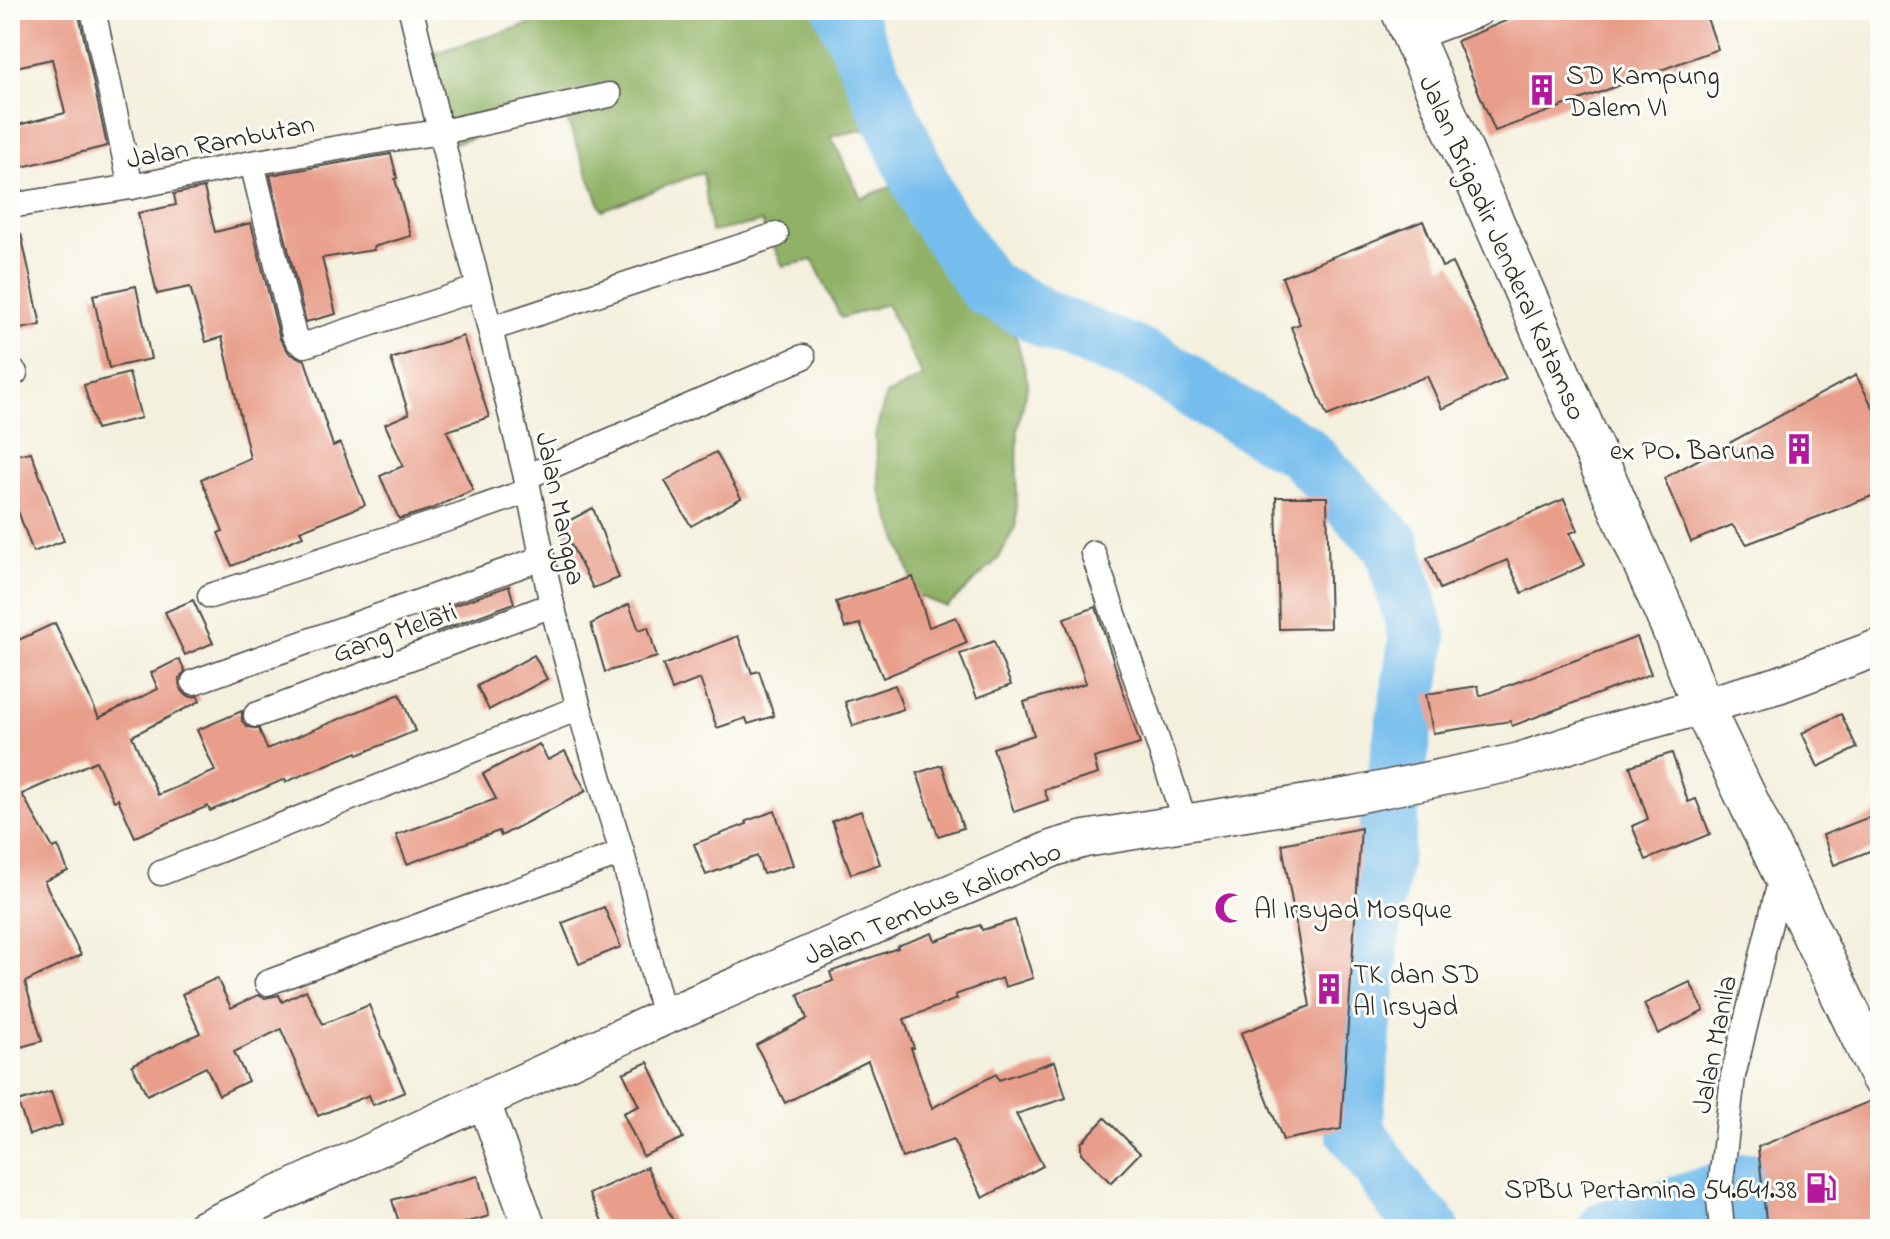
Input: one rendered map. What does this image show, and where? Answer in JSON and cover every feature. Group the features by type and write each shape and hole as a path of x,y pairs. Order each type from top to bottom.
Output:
{"main road":[{"name":"Jalan Brigadir Jenderal Katamso","path":"1406,23 1675,636 1702,705 1880,1076"},
{"name":"Jalan Tembus Kaliombo","path":"203,1229 664,1017 1054,848 1085,839 1356,795 1516,762 1609,732 1778,685 1880,647"}],"street":[{"path":"93,10 131,187"},
{"name":"Jalan Mangga","path":"411,10 527,484 552,605 622,853 664,1017"},
{"path":"1406,23 1478,10"},
{"name":"Jalan Rambutan","path":"10,206 442,132 609,95"},
{"path":"252,163 295,338 301,344 479,288"},
{"path":"490,329 776,235"},
{"path":"210,596 440,522 803,357"},
{"path":"1093,553 1186,824"},
{"path":"194,682 542,558"},
{"name":"Gang Melati","path":"256,715 552,605"},
{"path":"161,873 579,708"},
{"path":"267,983 622,853"},
{"name":"Jalan Manila","path":"1722,1229 1720,1190 1733,1076 1782,873"},
{"path":"483,1099 530,1229"}],"green space":[{"path":"576,10 829,10 845,36 884,126 831,136 861,198 903,182 1017,340 1028,383 1018,427 1016,525 999,558 947,607 918,596 880,490 875,435 886,395 923,377 886,304 841,318 813,260 783,266 762,222 711,232 703,172 602,210 564,113 447,145 418,58"}],"building":[{"path":"10,10 78,10 107,146 10,170 10,127 65,113 52,59 16,67 10,42"},
{"name":"SD Kampung Dalem VI","path":"1532,10 1704,10 1718,49 1495,131 1457,41"},
{"path":"391,154 411,236 373,247 374,250 322,258 336,314 306,322 270,175"},
{"path":"204,188 215,232 251,223 280,339 290,354 305,360 333,446 340,443 365,505 300,531 303,536 232,566 218,533 223,531 201,479 250,458 222,337 206,342 190,287 157,294 138,213 176,205 174,194"},
{"path":"1423,221 1442,267 1452,263 1506,379 1442,409 1427,376 1327,416 1291,327 1300,324 1282,277"},
{"path":"21,234 41,325 10,331 10,236"},
{"path":"136,286 151,359 109,368 93,295"},
{"path":"463,336 489,417 447,431 473,490 399,519 380,476 403,466 385,424 409,414 391,359"},
{"path":"129,373 141,418 96,429 84,385"},
{"name":"ex PO. Baruna","path":"1856,375 1880,421 1880,493 1747,544 1732,525 1691,542 1664,478"},
{"path":"31,452 64,541 33,552 10,489 10,456"},
{"path":"716,452 741,498 691,526 665,481"},
{"path":"1276,497 1327,497 1330,628 1279,629"},
{"path":"1564,499 1578,530 1570,533 1585,565 1522,593 1507,560 1440,589 1427,558"},
{"path":"593,508 619,578 593,588 561,525"},
{"path":"913,577 929,627 956,617 967,643 883,678 860,624 845,628 836,602"},
{"path":"509,586 514,603 436,632 429,614"},
{"path":"193,600 213,643 185,655 165,612"},
{"path":"629,604 639,630 648,627 657,657 605,672 591,624"},
{"path":"1096,607 1140,744 1094,758 1098,774 1044,790 1048,800 1014,812 993,748 1034,735 1024,702 1086,683 1064,618"},
{"path":"55,623 99,718 158,689 151,673 179,659 185,671 179,679 180,688 191,697 198,696 200,701 132,736 158,795 215,771 197,730 242,711 242,721 247,727 259,729 267,749 400,694 415,731 286,782 285,779 210,811 208,806 135,837 96,761 22,794 53,848 58,846 68,871 44,881 81,955 25,982 42,1041 10,1050 10,644"},
{"path":"738,636 752,673 759,671 774,716 748,724 746,718 717,728 700,679 672,690 663,665"},
{"path":"1637,637 1651,674 1512,726 1510,721 1433,733 1426,694 1478,686 1480,696"},
{"path":"994,641 1011,685 977,698 960,654"},
{"path":"534,655 547,679 489,710 477,686"},
{"path":"895,685 903,709 853,726 845,702"},
{"path":"1841,714 1857,748 1818,767 1802,733"},
{"path":"539,744 548,760 565,751 586,791 501,836 499,831 407,864 396,835 496,799 483,774"},
{"path":"1672,753 1688,802 1696,799 1710,834 1646,860 1632,826 1648,819 1630,766"},
{"path":"942,765 963,828 938,836 917,773"},
{"path":"775,811 793,865 763,874 757,856 706,875 694,844"},
{"path":"861,811 880,864 851,874 832,821"},
{"path":"1880,813 1880,847 1834,865 1823,835"},
{"name":"TK dan SD Al Irsyad","path":"1361,828 1341,1129 1283,1140 1241,1033 1310,1006 1282,844"},
{"path":"604,907 621,947 579,964 562,923"},
{"path":"1015,920 1033,978 1005,987 1002,978 955,995 957,999 904,1019 932,1108 996,1074 999,1080 1055,1061 1066,1098 1016,1114 1043,1166 983,1198 953,1140 902,1158 868,1061 785,1103 756,1045 807,1019 798,994 833,981 830,972 932,933 935,941 980,925 982,930"},
{"path":"217,978 231,1008 258,995 265,998 279,995 282,1002 306,990 323,1024 369,1005 405,1092 373,1105 369,1095 318,1116 281,1029 234,1052 248,1081 219,1095 206,1067 147,1095 132,1065 200,1033 182,994"},
{"path":"1690,982 1704,1011 1658,1034 1644,1004"},
{"path":"648,1062 683,1138 643,1156 623,1113 639,1106 623,1073"},
{"path":"51,1092 62,1125 29,1135 18,1102"},
{"name":"SPBU Pertamina 54.641.38","path":"1873,1100 1880,1116 1880,1229 1767,1229 1758,1147"},
{"path":"1105,1118 1140,1153 1111,1183 1081,1153 1081,1143"},
{"path":"647,1167 677,1229 606,1229 589,1194"},
{"path":"478,1176 489,1216 443,1229 401,1229 392,1200"}],"waterway":[{"path":"843,10 932,208 986,287 1053,323 1155,363 1217,404 1301,451 1392,545 1418,638 1370,941 1354,1129 1404,1201 1431,1229"},
{"path":"1607,1229 1749,1181 1754,1229"}],"place":[{"name":"SD Kampung Dalem VI","path":"1542,90"},
{"name":"ex PO. Baruna","path":"1799,449"},
{"name":"Al Irsyad Mosque","path":"1230,908"},
{"name":"TK dan SD Al Irsyad","path":"1329,989"},
{"name":"SPBU Pertamina 54.641.38","path":"1821,1188"}]}
